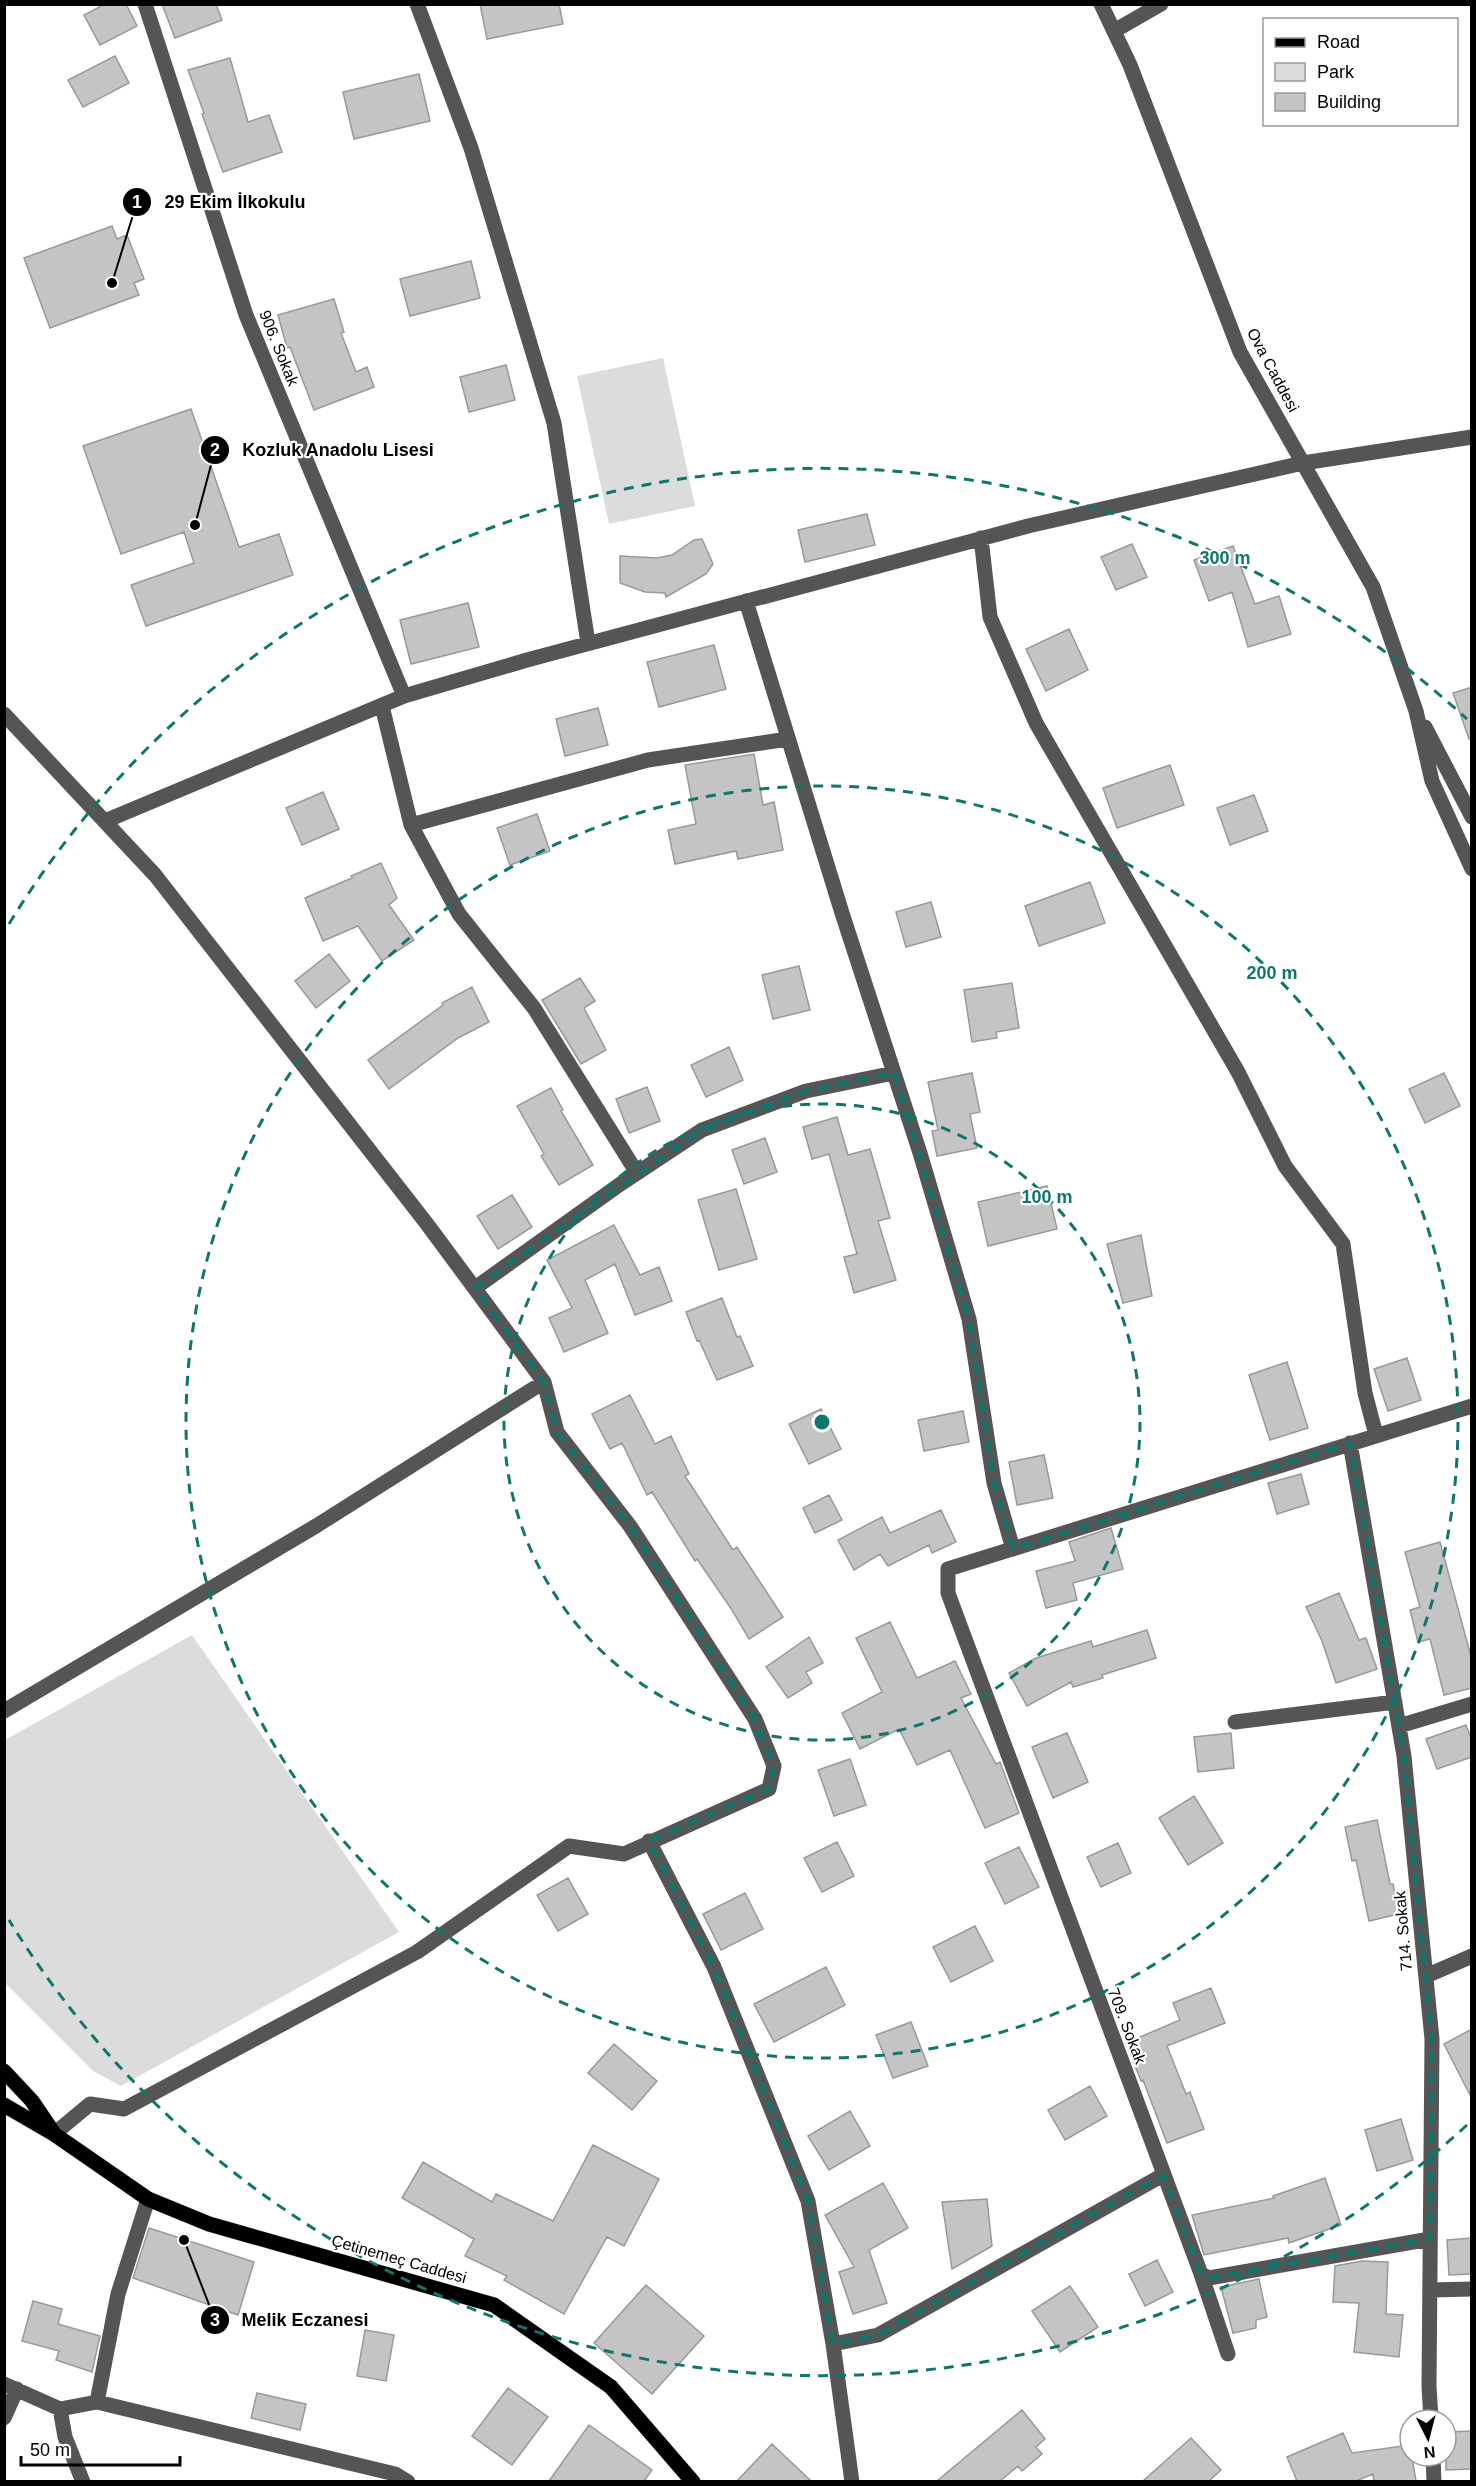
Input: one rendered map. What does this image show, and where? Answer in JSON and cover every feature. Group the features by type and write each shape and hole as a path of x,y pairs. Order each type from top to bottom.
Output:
{"main road":[{"name":"Çetinemeç Caddesi","path":"4,2071 32,2101 54,2134"},
{"name":"Çetinemeç Caddesi","path":"4,2105 54,2134 148,2199 209,2224 494,2305 611,2387 693,2481"}],"street":[{"name":"906. Sokak","path":"145,4 246,315 404,696"},
{"path":"417,4 471,148 554,423 588,644"},
{"name":"Ova Caddesi","path":"1101,4 1130,65 1240,352 1373,586 1416,711 1432,781 1472,869"},
{"path":"1114,31 1161,4"},
{"path":"105,821 404,696 588,644 981,538 1303,463 1472,437"},
{"path":"981,538 990,617 1036,723 1238,1072 1286,1166 1343,1244 1365,1393 1376,1435"},
{"path":"746,601 969,1319 994,1483 1013,1549 1472,1406"},
{"path":"382,706 411,825 459,914 534,1008 637,1173"},
{"name":"Ova Caddesi","path":"1416,711 1472,817"},
{"path":"4,714 156,875 544,1382 557,1432 630,1526 718,1661 755,1719 774,1766 769,1790 624,1854 569,1846 417,1952 124,2109 90,2103 54,2134"},
{"path":"411,825 648,760 788,739"},
{"path":"474,1288 702,1130 806,1091 894,1073"},
{"path":"4,1710 316,1526 544,1382"},
{"name":"714. Sokak","path":"1350,1443 1404,1756 1432,2039 1431,2408"},
{"name":"709. Sokak","path":"1013,1549 948,1569 948,1593 1201,2274 1228,2354"},
{"path":"1235,1722 1395,1702"},
{"path":"1399,1726 1472,1704"},
{"path":"649,1841 714,1967 808,2201 833,2344 852,2481"},
{"path":"1426,1976 1472,1956"},
{"path":"833,2344 878,2335 1163,2175"},
{"path":"97,2402 118,2294 148,2199"},
{"path":"1201,2274 1209,2278 1430,2239"},
{"path":"1430,2290 1472,2289"},
{"path":"4,2418 11,2386 60,2409 97,2402 395,2474 408,2481"},
{"path":"60,2409 65,2437 83,2481"}],"highlighted area":[{"path":"894,1073 969,1319 994,1483 1013,1549 1350,1443 1404,1756 1432,2039 1430,2239 1209,2278 1201,2274 1163,2175 878,2335 833,2344 808,2201 714,1967 649,1841 769,1789 774,1766 755,1719 630,1526 557,1432 544,1382 475,1288 702,1130 806,1091"}],"green space":[{"path":"663,358 695,506 609,524 577,376"},
{"path":"192,1635 399,1932 121,2086 93,2071 5,1983 5,1740"}],"building":[{"path":"105,4 126,4 137,26 100,45 84,15"},
{"path":"162,4 216,4 222,20 175,38"},
{"path":"480,4 559,4 563,24 487,39"},
{"path":"115,56 129,83 83,107 68,80"},
{"path":"230,58 248,122 269,115 282,152 223,172 188,70"},
{"path":"419,74 430,121 354,139 343,92"},
{"path":"112,226 117,239 127,235 144,279 134,283 139,295 50,328 24,258"},
{"path":"471,261 480,298 410,316 400,279"},
{"path":"334,299 344,332 341,333 356,372 367,367 374,387 314,410 290,347 287,348 278,315"},
{"path":"506,365 515,400 469,412 460,377"},
{"path":"191,409 239,547 279,534 293,575 146,626 131,585 194,563 184,532 121,554 83,446"},
{"path":"867,514 875,545 805,562 798,530"},
{"path":"702,539 713,564 706,574 666,597 665,593 645,592 620,583 620,556 657,558 672,555 694,540"},
{"path":"1132,544 1147,577 1116,590 1101,557"},
{"path":"1233,546 1255,604 1279,596 1291,634 1248,647 1232,592 1209,601 1194,560"},
{"path":"468,603 479,647 411,664 400,620"},
{"path":"1069,629 1088,670 1046,691 1026,649"},
{"path":"714,645 726,689 659,707 647,662"},
{"path":"1472,687 1472,738 1469,739 1453,693"},
{"path":"598,708 608,745 565,756 556,719"},
{"path":"754,754 763,805 774,802 783,850 738,859 736,851 675,864 668,830 696,824 685,765"},
{"path":"1170,765 1184,805 1117,828 1103,788"},
{"path":"323,792 339,829 302,845 286,808"},
{"path":"1254,795 1268,831 1230,845 1217,808"},
{"path":"537,814 550,851 510,865 497,828"},
{"path":"381,863 397,898 389,905 414,940 382,961 358,926 323,941 305,898"},
{"path":"1090,882 1105,923 1039,946 1025,906"},
{"path":"931,902 941,937 906,947 896,912"},
{"path":"329,954 350,981 316,1008 295,981"},
{"path":"799,966 810,1010 773,1019 762,975"},
{"path":"580,978 595,1001 584,1008 606,1050 581,1064 542,1000"},
{"path":"1012,983 1019,1028 996,1032 997,1038 972,1042 964,990"},
{"path":"472,987 489,1022 458,1038 389,1089 368,1060 443,1005 442,1003"},
{"path":"729,1047 743,1080 706,1097 691,1065"},
{"path":"972,1073 980,1112 970,1114 977,1148 937,1156 932,1131 938,1130 928,1082"},
{"path":"1444,1073 1460,1106 1425,1123 1409,1089"},
{"path":"647,1087 660,1121 629,1133 616,1099"},
{"path":"551,1088 563,1110 561,1111 593,1165 559,1185 541,1156 544,1154 517,1106"},
{"path":"837,1117 848,1155 870,1149 890,1218 878,1221 896,1280 854,1293 844,1257 857,1254 829,1154 812,1159 803,1127"},
{"path":"765,1138 777,1172 744,1184 732,1150"},
{"path":"1047,1186 1057,1229 988,1246 978,1202"},
{"path":"736,1189 757,1259 719,1270 698,1200"},
{"path":"512,1195 532,1227 498,1249 477,1216"},
{"path":"614,1225 640,1275 659,1267 672,1301 635,1315 615,1264 585,1280 608,1333 564,1352 549,1318 572,1308 547,1260"},
{"path":"1141,1235 1152,1296 1123,1303 1107,1244"},
{"path":"722,1298 737,1337 740,1336 753,1366 717,1380 699,1340 697,1341 686,1312"},
{"path":"1407,1358 1421,1400 1388,1411 1374,1369"},
{"path":"1287,1362 1308,1428 1270,1440 1249,1375"},
{"path":"630,1395 655,1444 671,1436 689,1474 685,1476 733,1550 737,1547 783,1617 749,1639 697,1559 695,1561 652,1492 647,1495 622,1443 610,1449 592,1414"},
{"path":"821,1409 841,1449 809,1464 789,1424"},
{"path":"963,1411 969,1442 924,1451 918,1420"},
{"path":"1044,1455 1053,1498 1017,1505 1009,1462"},
{"path":"1301,1474 1309,1504 1277,1514 1268,1483"},
{"path":"829,1495 842,1520 815,1533 803,1508"},
{"path":"941,1510 956,1542 932,1553 929,1545 888,1566 880,1554 854,1570 838,1540 882,1517 890,1533"},
{"path":"1111,1528 1123,1569 1073,1583 1077,1600 1046,1608 1036,1571 1075,1561 1069,1542"},
{"path":"1440,1542 1472,1660 1472,1688 1444,1695 1430,1639 1418,1642 1410,1610 1420,1607 1405,1552"},
{"path":"1339,1593 1359,1640 1366,1638 1377,1669 1336,1683 1322,1641 1306,1607"},
{"path":"890,1622 917,1678 955,1661 971,1694 961,1698 996,1764 1000,1762 1019,1813 985,1828 950,1750 917,1765 899,1729 860,1749 842,1713 882,1692 856,1638"},
{"path":"1147,1630 1156,1658 1073,1687 1071,1682 1027,1706 1009,1673 1036,1658 1091,1641 1093,1647"},
{"path":"809,1637 823,1663 806,1672 812,1683 788,1698 766,1667"},
{"path":"1466,1725 1472,1741 1472,1757 1437,1769 1426,1739"},
{"path":"1067,1733 1088,1782 1053,1798 1032,1747"},
{"path":"1231,1733 1234,1768 1198,1772 1194,1737"},
{"path":"850,1759 866,1805 834,1816 818,1770"},
{"path":"1194,1796 1223,1843 1188,1865 1159,1818"},
{"path":"1377,1820 1390,1884 1393,1884 1399,1914 1369,1921 1356,1860 1352,1861 1345,1827"},
{"path":"837,1842 854,1876 822,1892 804,1858"},
{"path":"1118,1843 1131,1873 1101,1887 1087,1857"},
{"path":"1019,1847 1039,1887 1005,1904 985,1863"},
{"path":"568,1878 588,1914 558,1931 537,1895"},
{"path":"745,1893 763,1929 721,1950 703,1914"},
{"path":"975,1926 993,1961 951,1982 933,1947"},
{"path":"826,1967 845,2005 774,2042 754,2004"},
{"path":"1211,1988 1225,2023 1167,2046 1186,2094 1190,2092 1204,2129 1167,2143 1126,2043 1180,2020 1173,2003"},
{"path":"911,2022 928,2066 893,2078 876,2035"},
{"path":"1472,2029 1472,2099 1444,2044"},
{"path":"614,2044 657,2081 632,2110 588,2073"},
{"path":"1090,2086 1107,2116 1065,2140 1048,2110"},
{"path":"850,2111 870,2146 829,2170 808,2136"},
{"path":"1401,2119 1413,2160 1377,2171 1365,2130"},
{"path":"593,2145 659,2179 624,2246 607,2237 564,2314 504,2280 507,2276 465,2256 474,2239 402,2198 423,2162 492,2202 496,2194 553,2221"},
{"path":"1325,2178 1341,2225 1289,2243 1288,2238 1204,2255 1192,2215 1274,2198 1273,2196"},
{"path":"883,2183 908,2228 869,2250 887,2303 853,2314 839,2272 854,2267 825,2215"},
{"path":"987,2199 992,2246 952,2269 942,2202"},
{"path":"149,2228 254,2262 238,2315 133,2278"},
{"path":"1472,2238 1472,2274 1449,2275 1447,2240"},
{"path":"1157,2260 1173,2292 1145,2306 1129,2274"},
{"path":"1362,2261 1388,2262 1386,2314 1403,2315 1399,2357 1354,2352 1359,2303 1333,2302 1335,2266"},
{"path":"1259,2279 1267,2317 1256,2320 1256,2328 1233,2333 1221,2287"},
{"path":"646,2285 704,2336 652,2394 594,2343"},
{"path":"1070,2286 1098,2327 1060,2352 1032,2311"},
{"path":"33,2301 62,2309 58,2324 100,2336 92,2372 56,2360 59,2351 22,2341"},
{"path":"365,2330 394,2335 386,2381 357,2376"},
{"path":"508,2388 548,2417 512,2465 472,2436"},
{"path":"257,2393 306,2404 300,2430 251,2418"},
{"path":"1022,2410 1045,2439 1036,2447 1042,2454 1022,2471 1018,2466 1000,2481 937,2481"},
{"path":"589,2425 652,2470 644,2481 549,2481"},
{"path":"1472,2431 1472,2469 1446,2470 1446,2468 1458,2468 1458,2432"},
{"path":"1343,2433 1352,2453 1398,2447 1398,2468 1414,2468 1416,2481 1374,2481 1373,2474 1356,2481 1297,2481 1287,2457"},
{"path":"1191,2438 1221,2470 1209,2481 1143,2481"},
{"path":"772,2444 811,2481 737,2481"}],"place":[{"name":"29 Ekim İlkokulu","path":"112,283"},
{"name":"Kozluk Anadolu Lisesi","path":"195,525"},
{"name":"Melik Eczanesi","path":"184,2240"}]}
